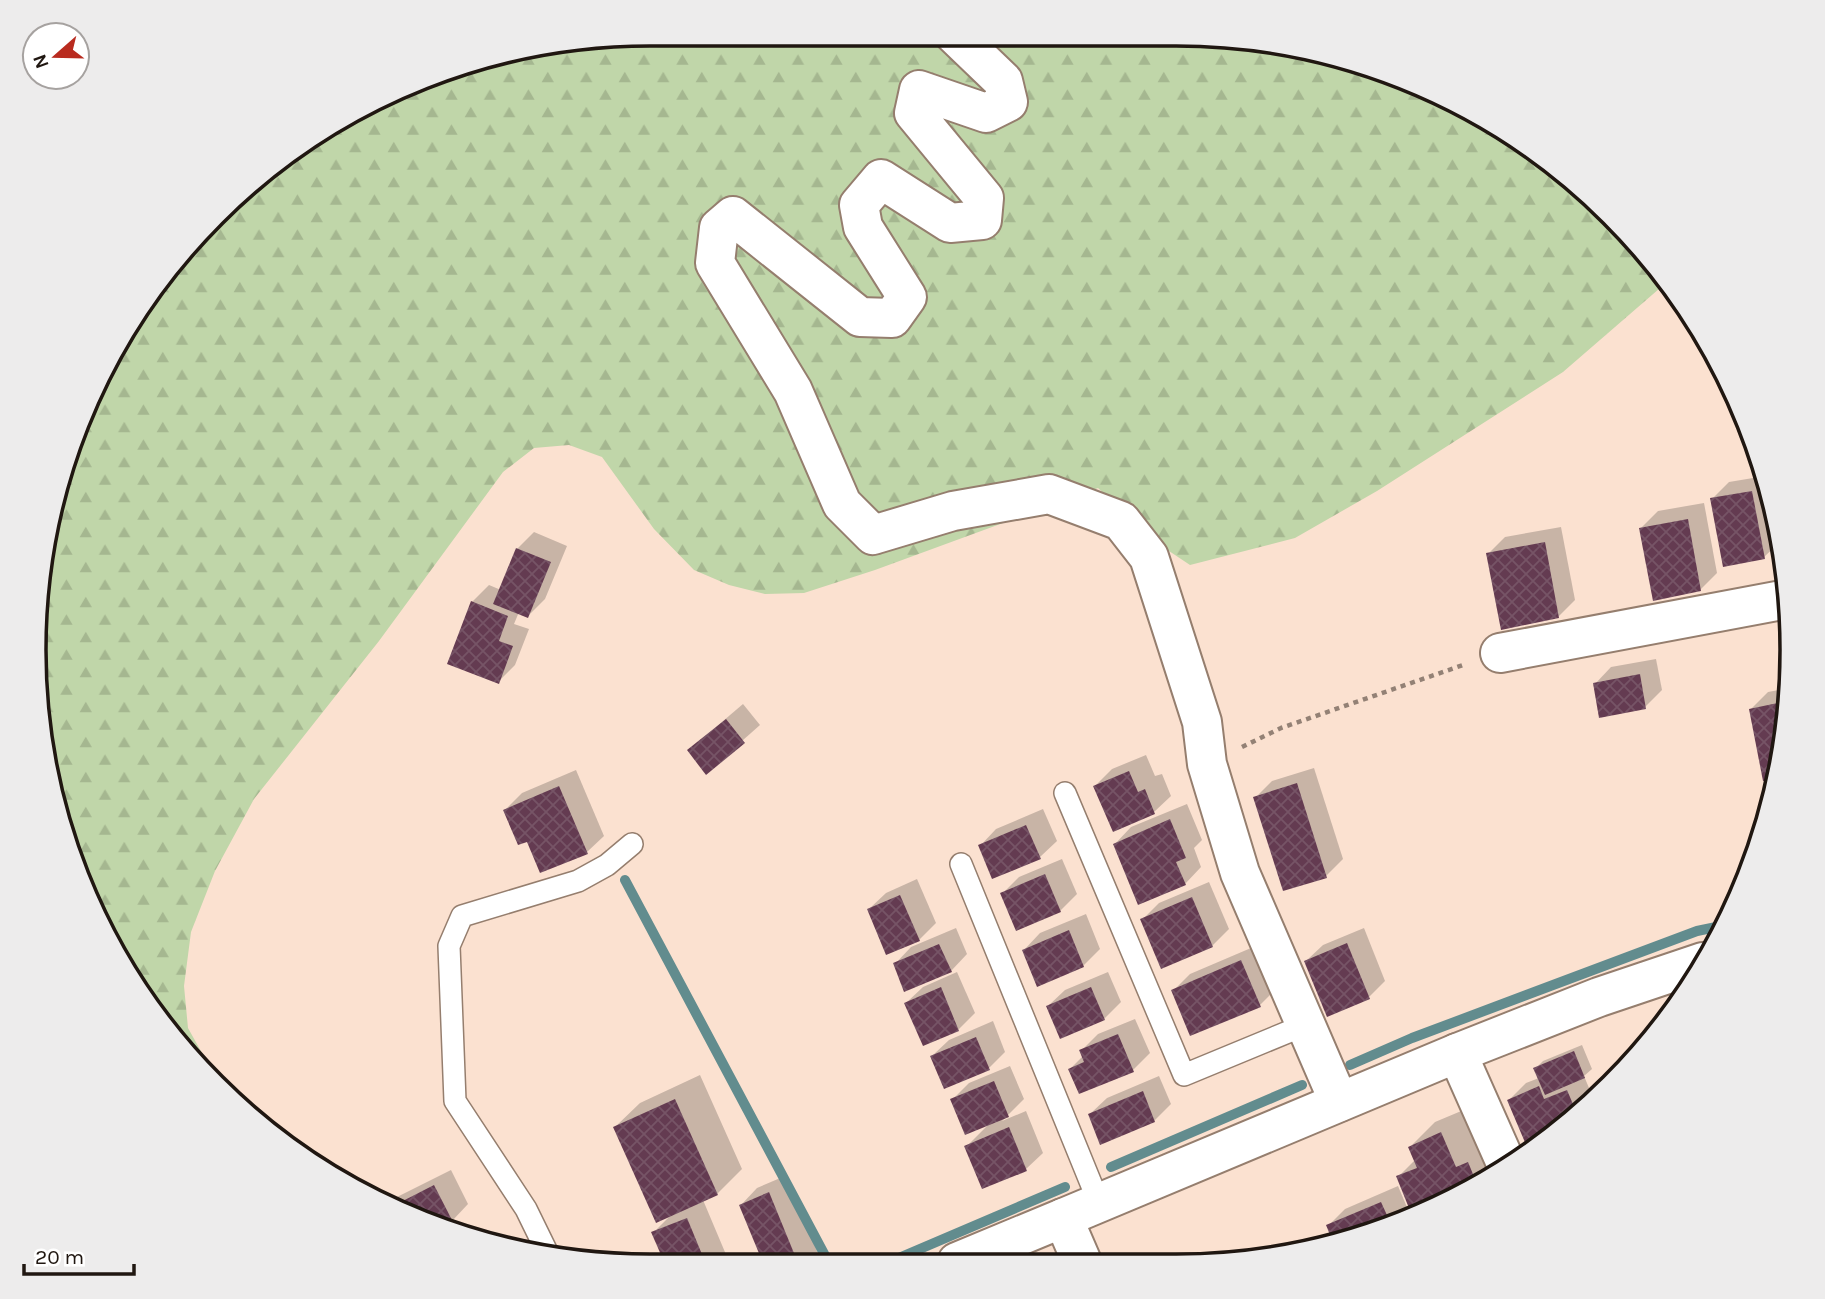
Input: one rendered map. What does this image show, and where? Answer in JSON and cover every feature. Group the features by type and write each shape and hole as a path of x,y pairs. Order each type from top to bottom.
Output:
{"street":[{"path":"967,46 1003,80 1008,102 986,113 919,90 915,113 984,198 982,220 950,223 881,179 859,205 863,228 907,297 892,318 860,317 733,216 719,228 715,263 793,390 842,504 873,535 953,511 1049,494 1121,521 1149,557 1202,722 1207,764 1240,873 1339,1102"},
{"path":"1500,653 1777,600"},
{"path":"976,1254 1457,1053 1599,997 1690,966"},
{"path":"1457,1053 1502,1157"},
{"path":"1063,1218 1079,1254"}],"lane":[{"path":"1065,793 1184,1075 1305,1025"},
{"path":"543,1244 526,1209 455,1101 449,946 462,916 578,881 607,865 632,844"},
{"path":"961,864 1100,1203"}],"path":[{"path":"1207,764 1282,728 1415,680 1500,653"}],"green space":[{"path":"1176,46 1254,51 1332,66 1370,78 1407,91 1478,126 1543,170 1574,195 1630,251 1660,288 1563,372 1377,491 1295,538 1190,565 1163,547 1098,488 875,570 804,593 765,594 729,585 694,570 654,529 602,457 569,445 534,448 503,472 379,641 254,799 215,871 191,932 184,986 188,1028 205,1059 170,1017 126,952 91,881 66,806 57,767 47,689 47,610 57,532 66,493 91,418 126,348 170,282 222,222 251,195 314,147 382,108 418,91 493,66 532,57 610,47"}],"building":[{"path":"1752,491 1765,559 1723,567 1710,498"},
{"path":"1688,519 1701,591 1653,601 1639,528"},
{"path":"1545,542 1559,618 1501,630 1486,553"},
{"path":"516,548 551,562 528,618 493,604"},
{"path":"471,601 508,616 499,641 513,646 499,684 447,664"},
{"path":"1640,674 1646,709 1599,718 1593,683"},
{"path":"1777,703 1765,781 1763,781 1749,709"},
{"path":"726,719 745,743 706,775 687,750"},
{"path":"1129,771 1138,792 1145,789 1155,814 1113,832 1093,786"},
{"path":"1297,783 1327,878 1283,891 1253,797"},
{"path":"559,786 588,854 540,873 527,842 518,845 503,810"},
{"path":"1170,819 1186,858 1176,862 1186,885 1138,905 1113,844"},
{"path":"1026,825 1041,859 992,879 978,845"},
{"path":"1045,874 1061,912 1016,931 1000,893"},
{"path":"900,895 920,941 886,955 867,909"},
{"path":"1192,897 1213,947 1161,969 1140,919"},
{"path":"1069,930 1084,967 1037,987 1022,950"},
{"path":"1347,943 1370,999 1327,1017 1304,961"},
{"path":"939,944 952,972 904,992 893,963"},
{"path":"1241,960 1261,1007 1190,1036 1171,990"},
{"path":"941,987 959,1031 923,1046 904,1003"},
{"path":"1091,987 1105,1020 1060,1039 1046,1006"},
{"path":"1118,1034 1134,1072 1079,1094 1068,1069 1084,1062 1079,1050"},
{"path":"976,1037 990,1070 944,1089 930,1056"},
{"path":"1574,1051 1585,1078 1545,1095 1533,1068"},
{"path":"994,1081 1009,1117 965,1135 950,1099"},
{"path":"1539,1086 1544,1099 1567,1090 1573,1105 1525,1142 1507,1100"},
{"path":"1143,1091 1155,1122 1100,1145 1088,1114"},
{"path":"675,1099 718,1195 656,1223 613,1127"},
{"path":"1009,1127 1027,1171 982,1189 964,1146"},
{"path":"1441,1132 1456,1167 1468,1162 1473,1175 1409,1207 1396,1176 1417,1168 1408,1147"},
{"path":"434,1185 452,1220 418,1208 403,1201"},
{"path":"769,1192 794,1254 759,1254 739,1205"},
{"path":"1381,1202 1387,1215 1329,1234 1326,1225"},
{"path":"687,1218 702,1254 661,1254 651,1232"}],"waterway":[{"path":"625,880 824,1254"},
{"path":"1350,1065 1412,1038 1697,931 1711,928"},
{"path":"1111,1167 1302,1085"},
{"path":"908,1254 1065,1187"}]}
